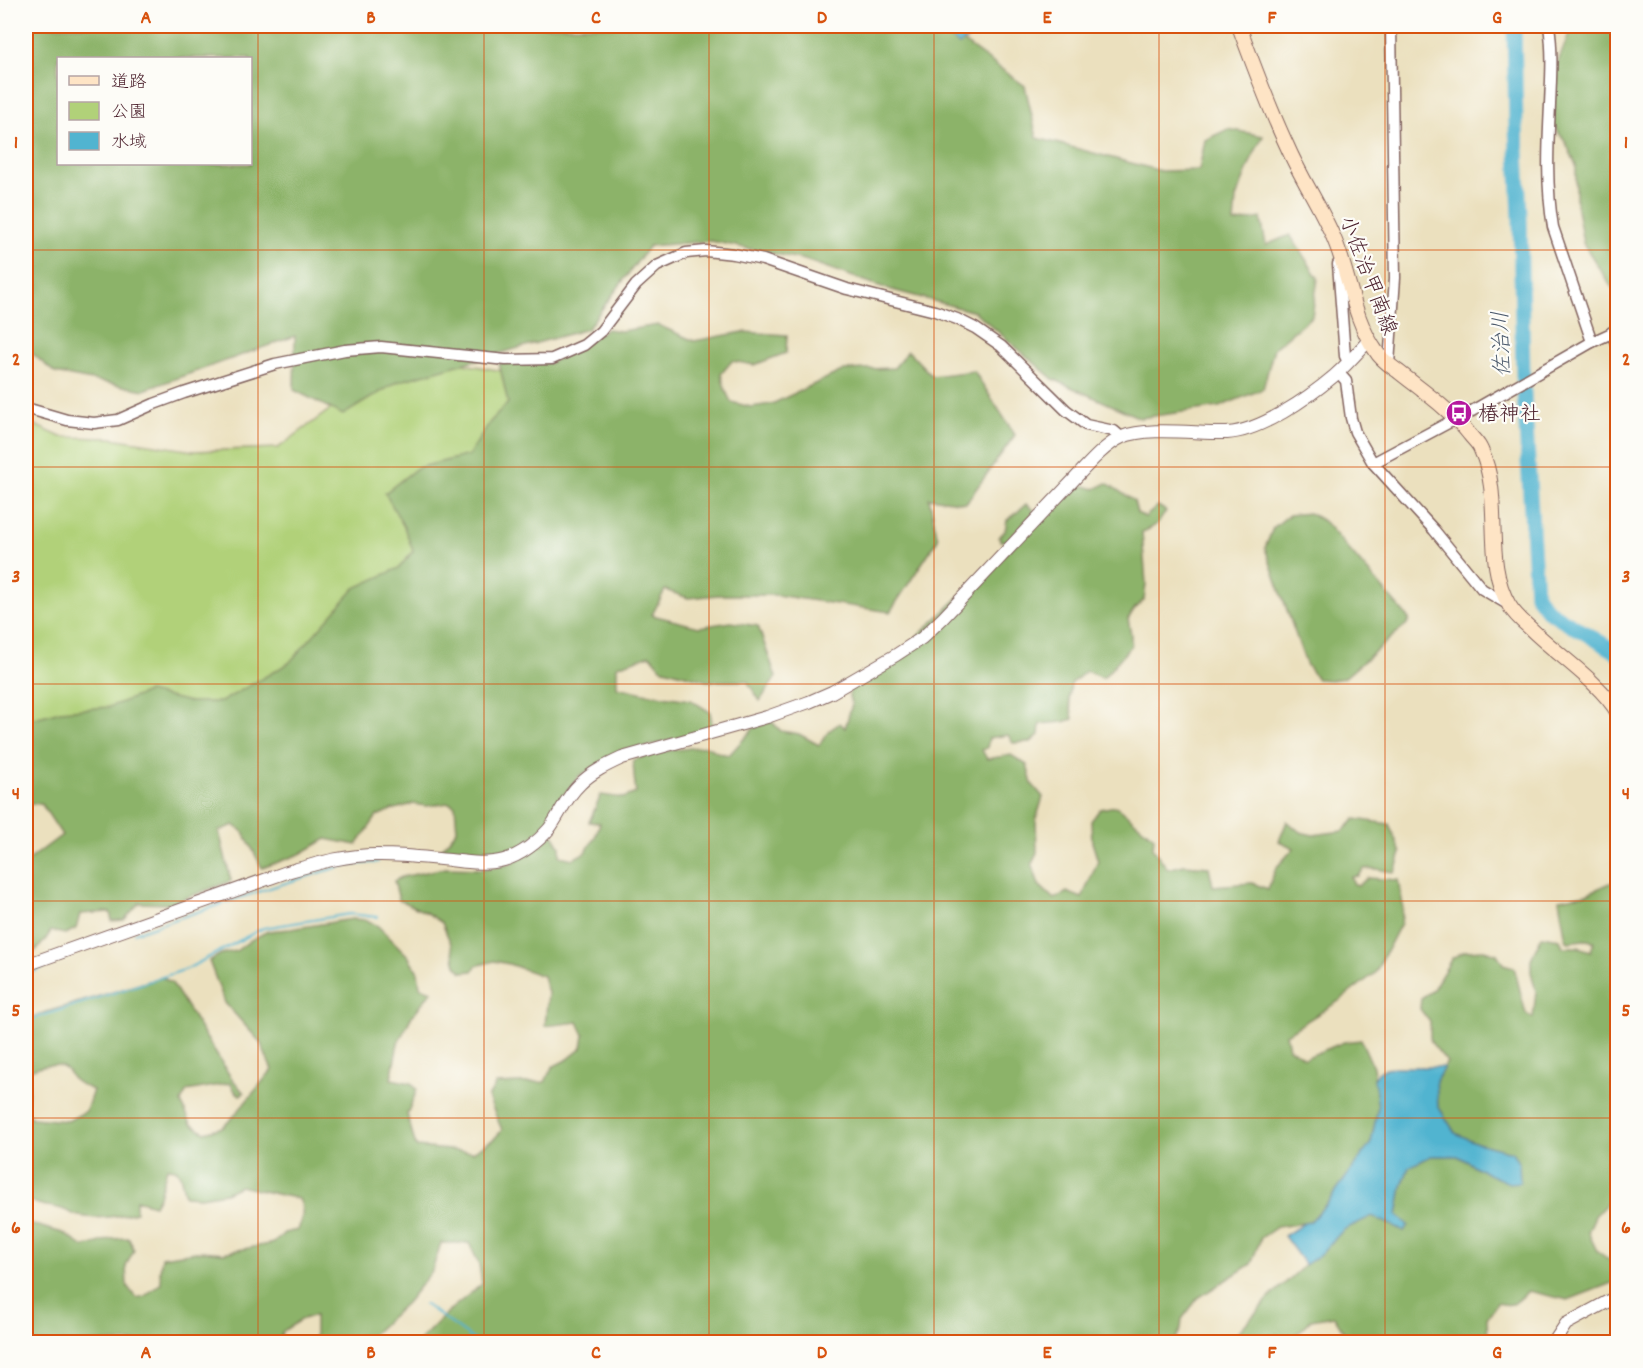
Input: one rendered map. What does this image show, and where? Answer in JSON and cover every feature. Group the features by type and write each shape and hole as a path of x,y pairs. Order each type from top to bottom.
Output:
{"main road":[{"name":"小佐治甲南線","path":"1239,26 1262,89 1288,149 1330,229 1342,258 1362,327 1369,340 1377,353 1389,364 1458,419 1481,448 1490,475 1493,496 1495,560 1500,585 1509,605 1536,634 1598,688 1614,706 1617,713"}],"street":[{"path":"1389,364 1395,278 1391,26"},
{"path":"1549,26 1551,66 1548,186 1550,208 1553,227 1592,342"},
{"path":"26,408 67,420 94,423 118,420 184,393 275,364 345,350 381,347 506,360 552,360 584,345 601,331 636,285 657,266 686,253 706,251 763,260 847,289 935,311 957,319 1001,346 1066,410 1086,425 1114,431 1121,437"},
{"path":"1342,258 1338,260 1345,356 1348,362"},
{"path":"1372,464 1458,419 1615,331 1617,349"},
{"path":"26,965 287,872 330,860 381,855 484,862 506,859 535,843 549,829 579,784 606,765 622,758 791,709 832,692 922,638 1103,451 1121,437 1144,432 1228,433 1258,426 1296,404 1338,372 1369,340"},
{"path":"1338,372 1347,381 1351,418 1372,464 1434,530 1482,589 1509,605"},
{"path":"1554,1342 1566,1324 1617,1296"}],"green space":[{"path":"26,26 941,26 1025,86 1037,138 1161,171 1199,170 1205,140 1228,129 1263,136 1236,198 1234,223 1261,218 1266,245 1290,235 1318,278 1312,316 1274,348 1263,389 1219,407 1140,418 1053,379 975,312 885,288 805,260 711,241 649,246 587,329 397,382 343,415 294,390 295,336 144,390 55,373 26,348"},
{"path":"1572,26 1617,26 1617,293 1583,243 1576,203 1576,165 1566,143 1546,115 1546,92"},
{"path":"658,325 694,341 743,332 787,335 786,353 754,365 732,361 721,374 731,402 751,407 772,404 844,370 894,368 908,351 932,376 974,371 1015,435 966,503 929,498 938,539 890,612 776,595 718,595 688,598 665,590 652,615 699,627 731,622 758,626 776,677 760,701 747,681 707,681 661,668 650,655 617,666 617,687 691,700 710,712 713,728 611,757 579,776 562,797 552,818 524,846 491,858 440,851 457,830 455,806 449,803 426,806 413,804 377,816 357,845 326,839 300,854 262,868 244,833 234,825 219,831 231,881 169,904 139,903 124,920 112,921 110,912 80,914 76,929 65,934 51,931 34,953 26,958 26,862 62,835 41,803 26,805 26,716 35,718 60,711 109,707 148,692 190,702 221,702 289,663 355,588 399,568 413,551 404,527 385,493 417,468 469,455 490,422 508,403 499,363 550,363 607,329 621,331"},
{"path":"442,360 508,372 521,400 408,582 223,716 26,733 26,421 61,437 111,438 193,451 278,448 375,376"},
{"path":"1107,483 1134,501 1137,513 1145,517 1158,506 1166,511 1156,524 1142,532 1146,584 1144,600 1128,619 1131,646 1103,678 1086,671 1071,684 1069,698 1073,719 1040,724 1039,735 1031,742 1013,743 1008,735 989,738 987,748 982,750 987,759 1011,755 1027,765 1032,784 1043,797 1036,820 1037,853 1032,864 1039,885 1054,899 1067,892 1082,898 1098,861 1092,842 1091,821 1100,809 1116,806 1154,837 1153,849 1168,869 1184,865 1209,867 1213,886 1252,883 1268,889 1276,868 1294,848 1279,841 1287,821 1300,832 1313,835 1343,831 1355,819 1389,824 1401,853 1395,872 1364,869 1358,876 1351,877 1354,884 1359,885 1368,878 1398,880 1403,905 1401,923 1375,973 1339,1001 1286,1034 1289,1048 1305,1058 1344,1042 1361,1040 1373,1067 1378,1107 1371,1143 1328,1202 1310,1222 1277,1227 1261,1238 1251,1264 1198,1298 1182,1319 1181,1329 1174,1342 775,1342 760,1338 756,1342 418,1342 451,1309 482,1284 479,1264 469,1243 441,1243 432,1271 406,1303 364,1342 315,1342 315,1315 300,1320 282,1332 280,1342 26,1342 26,1224 63,1233 84,1247 111,1239 129,1238 134,1250 126,1266 127,1286 136,1298 145,1296 161,1283 162,1257 203,1251 223,1253 274,1243 284,1233 298,1230 302,1218 299,1199 240,1186 225,1193 201,1197 185,1196 180,1175 176,1169 167,1168 154,1205 136,1200 136,1212 122,1215 101,1218 79,1216 62,1209 35,1203 26,1198 26,1112 32,1118 68,1121 86,1111 93,1090 77,1082 63,1067 44,1066 30,1070 26,1102 28,1019 162,977 172,983 230,1076 244,1093 240,1095 230,1083 187,1091 181,1102 191,1124 205,1132 223,1127 272,1070 260,1042 225,1003 209,961 221,954 236,951 268,931 352,919 367,920 378,926 408,956 418,972 420,987 432,991 412,1016 398,1043 391,1079 411,1083 417,1090 407,1114 416,1147 473,1152 494,1139 502,1130 488,1097 496,1084 545,1082 552,1067 568,1059 582,1048 584,1035 578,1022 545,1026 548,993 543,976 494,961 476,966 473,971 462,972 456,965 451,944 442,923 399,900 394,881 402,877 445,868 484,869 510,864 553,834 560,846 560,856 573,859 586,852 595,837 600,823 589,822 601,795 623,798 636,793 633,760 659,752 706,746 729,755 754,728 771,721 781,731 799,734 819,745 830,730 840,723 845,728 852,704 849,697 850,688 882,670 1078,484 1095,489"},
{"path":"1026,504 1035,511 1008,541 1000,541 999,537 1005,531 1007,520"},
{"path":"1309,513 1325,522 1409,619 1407,624 1344,678 1317,679 1306,664 1265,548 1273,528 1289,515"},
{"path":"1617,880 1617,1187 1608,1202 1595,1216 1588,1232 1597,1251 1611,1261 1617,1281 1568,1300 1528,1291 1514,1303 1497,1303 1487,1318 1488,1340 1481,1342 1350,1342 1334,1316 1311,1320 1289,1342 1229,1342 1272,1295 1305,1265 1321,1254 1343,1230 1372,1216 1404,1231 1397,1216 1402,1186 1409,1167 1431,1156 1458,1156 1486,1173 1512,1152 1477,1143 1455,1133 1438,1106 1436,1081 1447,1062 1430,1041 1430,1022 1420,1009 1421,998 1432,991 1452,958 1465,951 1484,950 1497,954 1503,964 1514,967 1526,1014 1533,1018 1536,991 1531,972 1531,959 1542,936 1560,939 1563,947 1578,947 1591,951 1594,941 1568,942 1559,899 1586,894"}],"water":[{"path":"935,26 975,26 972,36 959,45"},
{"path":"1394,1067 1444,1067 1436,1081 1438,1106 1455,1133 1477,1143 1512,1152 1519,1164 1520,1182 1509,1183 1486,1173 1458,1156 1431,1156 1409,1167 1402,1186 1397,1215 1408,1225 1404,1231 1372,1216 1343,1230 1321,1254 1305,1265 1284,1236 1304,1223 1310,1222 1328,1202 1371,1143 1378,1107 1374,1079 1382,1070"}],"waterway":[{"name":"佐治川","path":"1514,26 1523,376 1536,595 1547,610 1618,653"},
{"path":"134,933 342,866 378,862"},
{"path":"26,1021 187,969 263,928 350,914 378,917"},
{"path":"26,975 66,957"},
{"path":"424,1304 477,1342"}],"place":[{"name":"椿神社","path":"1459,413"}]}
